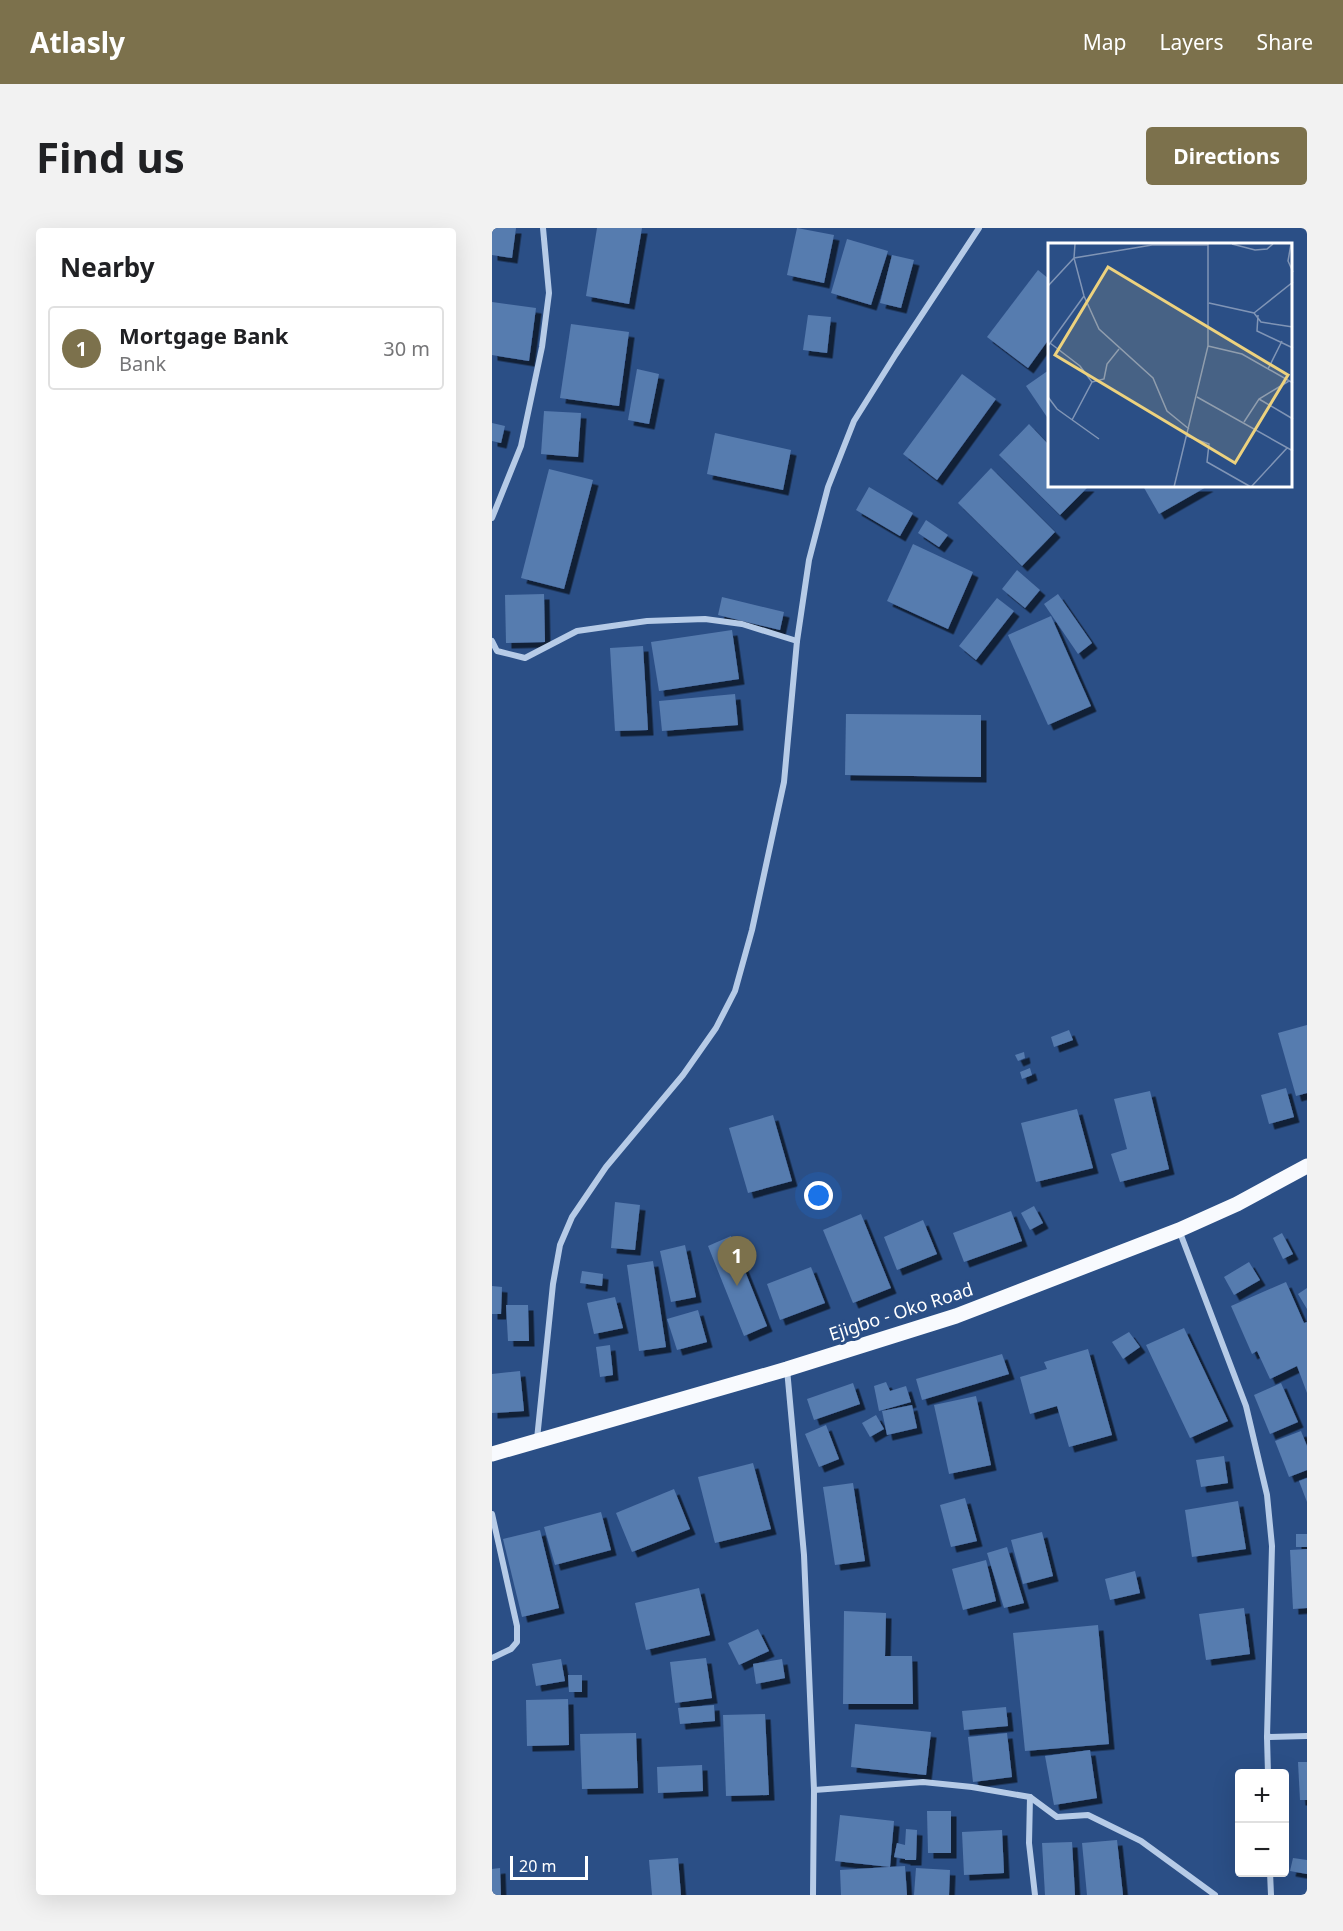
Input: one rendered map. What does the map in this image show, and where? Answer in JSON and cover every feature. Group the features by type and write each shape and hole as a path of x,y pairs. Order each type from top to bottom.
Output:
{"main road":[{"name":"Ejigbo - Oko Road","path":"492,1454 787,1369 956,1316 1179,1230 1237,1204 1307,1166"}],"street":[{"path":"492,518 521,446 542,347 549,293 543,228"},
{"path":"537,1440 553,1284 560,1245 572,1217 606,1167 683,1075 716,1028 735,991 752,930 784,782 797,641 809,560 828,487 854,421 925,308 980,228"},
{"path":"492,641 497,651 525,658 577,631 647,621 705,619 742,624 797,641"},
{"path":"1179,1230 1246,1406 1267,1496 1272,1546 1268,1769"},
{"path":"787,1369 804,1555 814,1790 813,1895"},
{"path":"492,1514 517,1626 517,1642 511,1649 492,1658"},
{"path":"1267,1737 1307,1736"},
{"path":"814,1790 923,1782 972,1787 1030,1797 1058,1817 1088,1815 1141,1841 1215,1895"},
{"path":"1030,1797 1029,1843 1035,1895"},
{"path":"1270,1877 1271,1895"}],"building":[{"path":"492,228 516,228 512,258 492,255"},
{"path":"597,228 642,228 629,304 586,296"},
{"path":"797,228 834,235 824,283 787,275"},
{"path":"847,239 888,251 871,305 831,293"},
{"path":"892,255 914,260 901,308 880,303"},
{"path":"1038,270 1048,278 1048,340 1028,368 987,337"},
{"path":"492,302 536,308 529,361 492,355"},
{"path":"808,315 831,317 827,353 803,350"},
{"path":"571,324 629,332 619,406 560,398"},
{"path":"637,369 659,374 649,424 628,420"},
{"path":"1048,371 1048,419 1026,386"},
{"path":"962,374 996,399 937,480 903,454"},
{"path":"544,411 581,413 578,457 541,454"},
{"path":"492,423 505,426 501,443 492,441"},
{"path":"1029,424 1048,444 1048,488 1087,488 1060,515 999,455"},
{"path":"715,433 791,450 783,490 707,474"},
{"path":"991,468 1055,532 1022,566 958,503"},
{"path":"549,469 593,480 564,589 521,578"},
{"path":"869,487 913,513 900,536 856,510"},
{"path":"1144,488 1204,488 1159,514"},
{"path":"926,520 948,535 939,547 918,533"},
{"path":"913,544 973,572 948,629 887,601"},
{"path":"1017,570 1040,590 1025,608 1002,589"},
{"path":"544,594 545,642 506,643 505,595"},
{"path":"1058,594 1092,643 1078,654 1044,604"},
{"path":"722,597 784,612 780,630 718,615"},
{"path":"997,598 1014,611 976,660 959,646"},
{"path":"1051,616 1091,706 1048,725 1008,635"},
{"path":"732,630 739,679 659,691 651,642"},
{"path":"643,646 648,730 615,731 610,648"},
{"path":"735,694 738,725 662,731 659,701"},
{"path":"846,714 981,715 981,777 845,775"},
{"path":"1307,1025 1307,1093 1296,1096 1278,1033"},
{"path":"1069,1030 1073,1040 1054,1047 1051,1037"},
{"path":"1024,1052 1025,1058 1018,1061 1015,1055"},
{"path":"1030,1068 1032,1075 1022,1079 1020,1072"},
{"path":"1286,1088 1294,1117 1269,1124 1261,1095"},
{"path":"1150,1091 1169,1169 1120,1182 1111,1154 1127,1149 1114,1099"},
{"path":"1077,1109 1093,1168 1036,1182 1021,1123"},
{"path":"773,1115 792,1181 748,1193 729,1128"},
{"path":"615,1202 640,1205 635,1250 611,1248"},
{"path":"1034,1206 1043,1223 1030,1230 1021,1213"},
{"path":"1011,1211 1022,1241 964,1262 953,1233"},
{"path":"861,1214 891,1288 853,1303 823,1230"},
{"path":"923,1220 937,1254 897,1270 884,1237"},
{"path":"1282,1233 1293,1254 1283,1259 1273,1238"},
{"path":"731,1236 767,1326 744,1336 708,1246"},
{"path":"685,1245 696,1297 671,1302 660,1251"},
{"path":"653,1261 666,1347 639,1351 627,1265"},
{"path":"1249,1262 1260,1280 1234,1295 1224,1277"},
{"path":"811,1267 825,1303 780,1320 767,1284"},
{"path":"582,1271 603,1274 602,1286 580,1283"},
{"path":"1286,1282 1304,1323 1307,1322 1307,1393 1297,1366 1270,1379 1257,1351 1252,1354 1231,1306"},
{"path":"492,1286 502,1287 501,1314 492,1314"},
{"path":"1307,1288 1307,1309 1298,1294"},
{"path":"615,1297 623,1328 594,1334 587,1303"},
{"path":"506,1305 528,1305 529,1341 508,1341"},
{"path":"698,1310 707,1342 677,1350 667,1319"},
{"path":"1184,1328 1228,1421 1190,1438 1146,1345"},
{"path":"1129,1332 1140,1347 1123,1359 1112,1342"},
{"path":"610,1345 613,1375 600,1377 596,1347"},
{"path":"1088,1349 1112,1435 1069,1447 1057,1406 1030,1414 1020,1377 1047,1369 1044,1362"},
{"path":"1002,1354 1009,1374 922,1400 916,1379"},
{"path":"520,1371 524,1411 492,1413 492,1374"},
{"path":"886,1382 890,1391 906,1386 911,1402 879,1411 874,1386"},
{"path":"853,1383 860,1404 814,1420 807,1399"},
{"path":"1281,1383 1298,1422 1270,1434 1254,1395"},
{"path":"976,1396 991,1465 949,1474 934,1405"},
{"path":"912,1405 917,1428 887,1435 882,1411"},
{"path":"876,1415 884,1429 870,1437 862,1423"},
{"path":"826,1425 839,1459 819,1467 805,1434"},
{"path":"1301,1431 1307,1446 1307,1470 1289,1477 1275,1441"},
{"path":"1224,1456 1228,1483 1201,1487 1196,1460"},
{"path":"753,1463 771,1529 715,1543 698,1477"},
{"path":"1307,1478 1307,1502 1299,1481"},
{"path":"853,1483 865,1561 835,1565 823,1487"},
{"path":"674,1489 690,1529 632,1552 616,1513"},
{"path":"965,1498 977,1541 951,1547 940,1505"},
{"path":"1238,1501 1246,1549 1192,1557 1185,1510"},
{"path":"601,1512 611,1550 555,1565 544,1527"},
{"path":"540,1530 559,1608 522,1617 503,1539"},
{"path":"1042,1532 1053,1576 1023,1584 1011,1540"},
{"path":"1296,1534 1307,1534 1307,1547 1296,1547"},
{"path":"1007,1547 1024,1603 1004,1608 987,1553"},
{"path":"1307,1549 1307,1608 1293,1609 1290,1550"},
{"path":"986,1560 996,1601 963,1610 952,1569"},
{"path":"1135,1571 1140,1593 1110,1600 1105,1579"},
{"path":"699,1588 710,1635 646,1650 635,1603"},
{"path":"1244,1608 1250,1654 1206,1660 1199,1614"},
{"path":"844,1611 886,1613 885,1656 912,1656 913,1704 843,1704"},
{"path":"1098,1625 1109,1744 1025,1751 1013,1633"},
{"path":"758,1629 769,1651 739,1665 728,1643"},
{"path":"706,1658 712,1698 675,1703 670,1662"},
{"path":"561,1659 565,1681 536,1686 532,1664"},
{"path":"782,1659 785,1678 756,1684 753,1664"},
{"path":"568,1675 582,1675 582,1692 569,1692"},
{"path":"568,1699 569,1745 527,1746 526,1700"},
{"path":"714,1705 715,1721 680,1724 678,1708"},
{"path":"1006,1707 1008,1726 964,1730 962,1711"},
{"path":"765,1714 769,1795 726,1796 723,1715"},
{"path":"855,1724 931,1732 926,1775 851,1767"},
{"path":"636,1733 638,1788 582,1789 580,1734"},
{"path":"1007,1733 1012,1777 973,1782 968,1737"},
{"path":"1090,1750 1097,1798 1054,1805 1045,1756"},
{"path":"1298,1762 1307,1762 1307,1800 1300,1800"},
{"path":"702,1765 703,1791 658,1793 657,1767"},
{"path":"927,1811 951,1811 951,1853 928,1853"},
{"path":"840,1815 894,1821 890,1867 835,1861"},
{"path":"906,1829 917,1830 916,1860 894,1857 897,1843 905,1845"},
{"path":"1002,1830 1004,1873 964,1875 962,1832"},
{"path":"1117,1840 1123,1895 1087,1895 1082,1843"},
{"path":"1072,1842 1075,1895 1045,1895 1042,1843"},
{"path":"678,1858 681,1895 652,1895 649,1860"},
{"path":"1293,1858 1307,1860 1307,1874 1290,1871"},
{"path":"905,1866 907,1895 841,1895 840,1870"},
{"path":"500,1868 501,1895 492,1895 492,1869"},
{"path":"916,1868 950,1870 949,1895 914,1895"}],"place":[{"name":"Mortgage Bank","path":"737,1286"}]}
